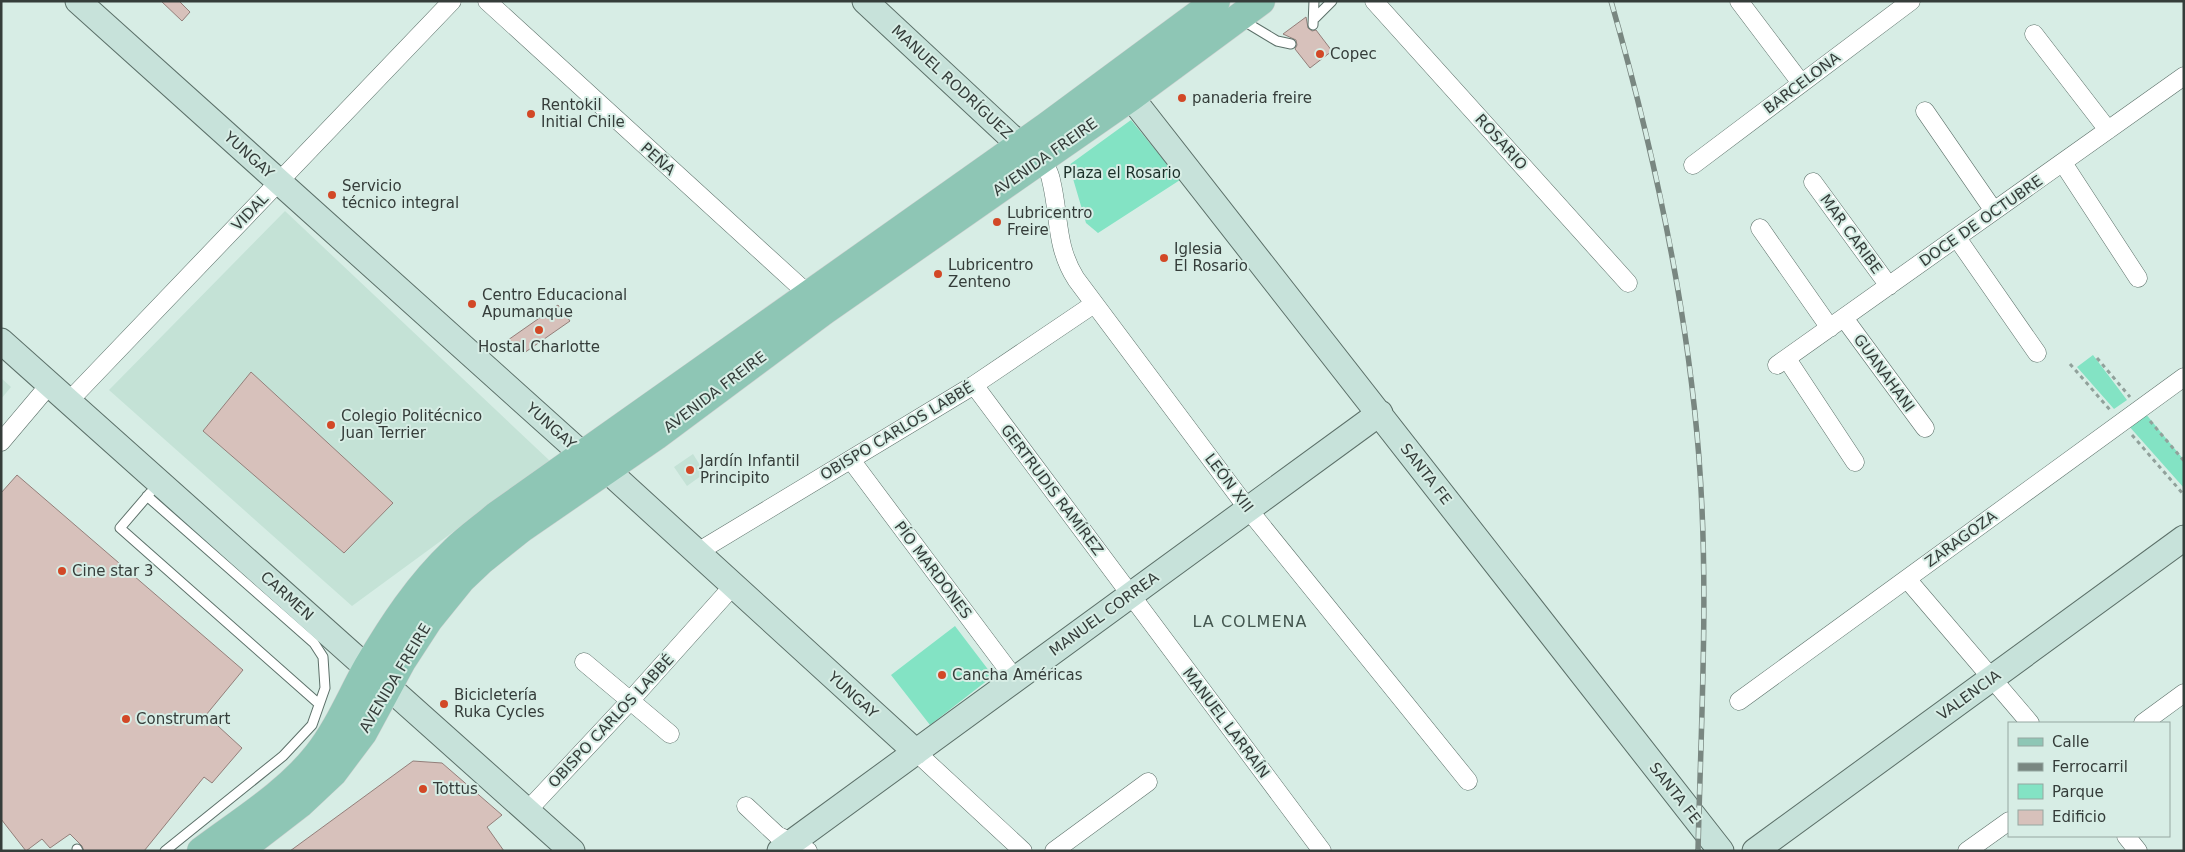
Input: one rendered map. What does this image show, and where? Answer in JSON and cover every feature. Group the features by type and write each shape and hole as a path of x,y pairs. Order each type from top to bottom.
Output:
{"main road":[{"name":"AVENIDA FREIRE","path":"239,851 300,804 333,773 363,733 423,628 462,579 501,544 656,436 824,311 1031,152 1143,56 1216,1"},
{"name":"AVENIDA FREIRE","path":"201,851 282,790 311,762 336,728 368,666 410,602 453,552 498,515 809,295 1031,152 1131,97 1261,1"},
{"path":"1131,97 1143,56"}],"street":[{"name":"YUNGAY","path":"78,1 583,454 607,470 1023,851"},
{"name":"VIDAL","path":"69,401 452,1"},
{"name":"PEÑA","path":"487,1 809,295"},
{"name":"MANUEL RODRÍGUEZ","path":"865,1 1031,152"},
{"name":"ROSARIO","path":"1374,1 1628,283"},
{"path":"1739,1 1801,83"},
{"name":"BARCELONA","path":"1693,165 1902,4"},
{"path":"2034,34 2108,130"},
{"name":"DOCE DE OCTUBRE","path":"1855,462 1782,362 2184,76"},
{"name":"SANTA FE","path":"1131,97 1380,413 1720,851"},
{"path":"1925,112 1994,211"},
{"name":"LEÓN XIII","path":"1031,152 1051,179 1064,257 1076,279 1248,509 1468,781"},
{"path":"2063,163 2138,278"},
{"name":"MAR CARIBE","path":"1812,182 1889,286"},
{"path":"1760,228 1830,328"},
{"path":"1957,238 2036,353"},
{"name":"OBISPO CARLOS LABBÉ","path":"696,553 974,385 1094,304"},
{"name":"GUANAHANI","path":"1844,318 1925,428"},
{"name":"CARMEN","path":"1,341 69,401 153,489 368,666 572,851"},
{"name":"ZARAGOZA","path":"1739,701 2184,378"},
{"path":"1,442 50,384"},
{"name":"GERTRUDIS RAMÍREZ","path":"974,385 1130,595"},
{"name":"MANUEL CORREA","path":"793,848 916,752 1380,413"},
{"name":"PÍO MARDONES","path":"851,460 1015,679"},
{"name":"VALENCIA","path":"1755,851 2184,538"},
{"path":"1907,579 2029,722"},
{"name":"OBISPO CARLOS LABBÉ","path":"528,810 630,701 733,586"},
{"name":"MANUEL LARRAÍN","path":"1130,595 1322,851"},
{"path":"584,662 670,734"},
{"path":"2144,722 2184,694"},
{"path":"1054,851 1148,782"},
{"path":"746,806 793,848"},
{"path":"1967,851 2008,822"},
{"path":"2127,837 2138,851"}],"lane":[{"path":"1314,1 1314,22 1332,1"},
{"path":"1238,18 1277,41 1291,44"},
{"path":"165,851 283,756 312,724 326,688 323,656 314,643 153,489 120,528 319,704"}],"shaded area":[{"name":"Colegio Politécnico Juan Terrier","path":"285,211 550,461 352,606 109,390"},
{"path":"1,378 11,387 1,399"},
{"name":"Jardín Infantil Principito","path":"693,454 705,473 687,486 674,467"}],"green space":[{"name":"Plaza el Rosario","path":"1131,120 1180,180 1098,233 1086,223 1069,165"},
{"path":"2093,355 2127,400 2114,409 2077,367"},
{"path":"2145,413 2184,460 2184,488 2128,425"},
{"name":"Cancha Américas","path":"955,626 993,676 930,725 891,675"}],"building":[{"path":"161,1 179,1 190,12 182,21"},
{"path":"1306,17 1308,28 1312,31 1316,30 1332,51 1310,68 1295,49 1297,45 1296,40 1283,34"},
{"name":"Hostal Charlotte","path":"558,305 570,321 524,353 508,340"},
{"path":"251,372 393,503 344,553 203,431"},
{"path":"17,475 243,670 206,715 242,748 212,783 204,777 144,851 84,851 82,846 70,834 50,848 42,839 26,851 1,819 1,493"},
{"name":"Tottus","path":"413,761 442,763 502,815 487,827 504,851 290,851"}],"railway":[{"path":"1611,1 1627,57 1667,228 1694,400 1702,507 1704,605 1698,851"}],"place":[{"name":"Copec","path":"1320,54"},
{"name":"panaderia freire","path":"1182,98"},
{"name":"Rentokil Initial Chile","path":"531,114"},
{"name":"Servicio técnico integral","path":"332,195"},
{"name":"Lubricentro Freire","path":"997,222"},
{"name":"Iglesia El Rosario","path":"1164,258"},
{"name":"Lubricentro Zenteno","path":"938,274"},
{"name":"Centro Educacional Apumanque","path":"472,304"},
{"name":"Hostal Charlotte","path":"539,330"},
{"name":"Colegio Politécnico Juan Terrier","path":"331,425"},
{"name":"Jardín Infantil Principito","path":"690,470"},
{"name":"Cine star 3","path":"62,571"},
{"name":"Cancha Américas","path":"942,675"},
{"name":"Bicicletería Ruka Cycles","path":"444,704"},
{"name":"Construmart","path":"126,719"},
{"name":"Tottus","path":"423,789"}],"district":[{"name":"LA COLMENA","path":"1250,621"}]}
